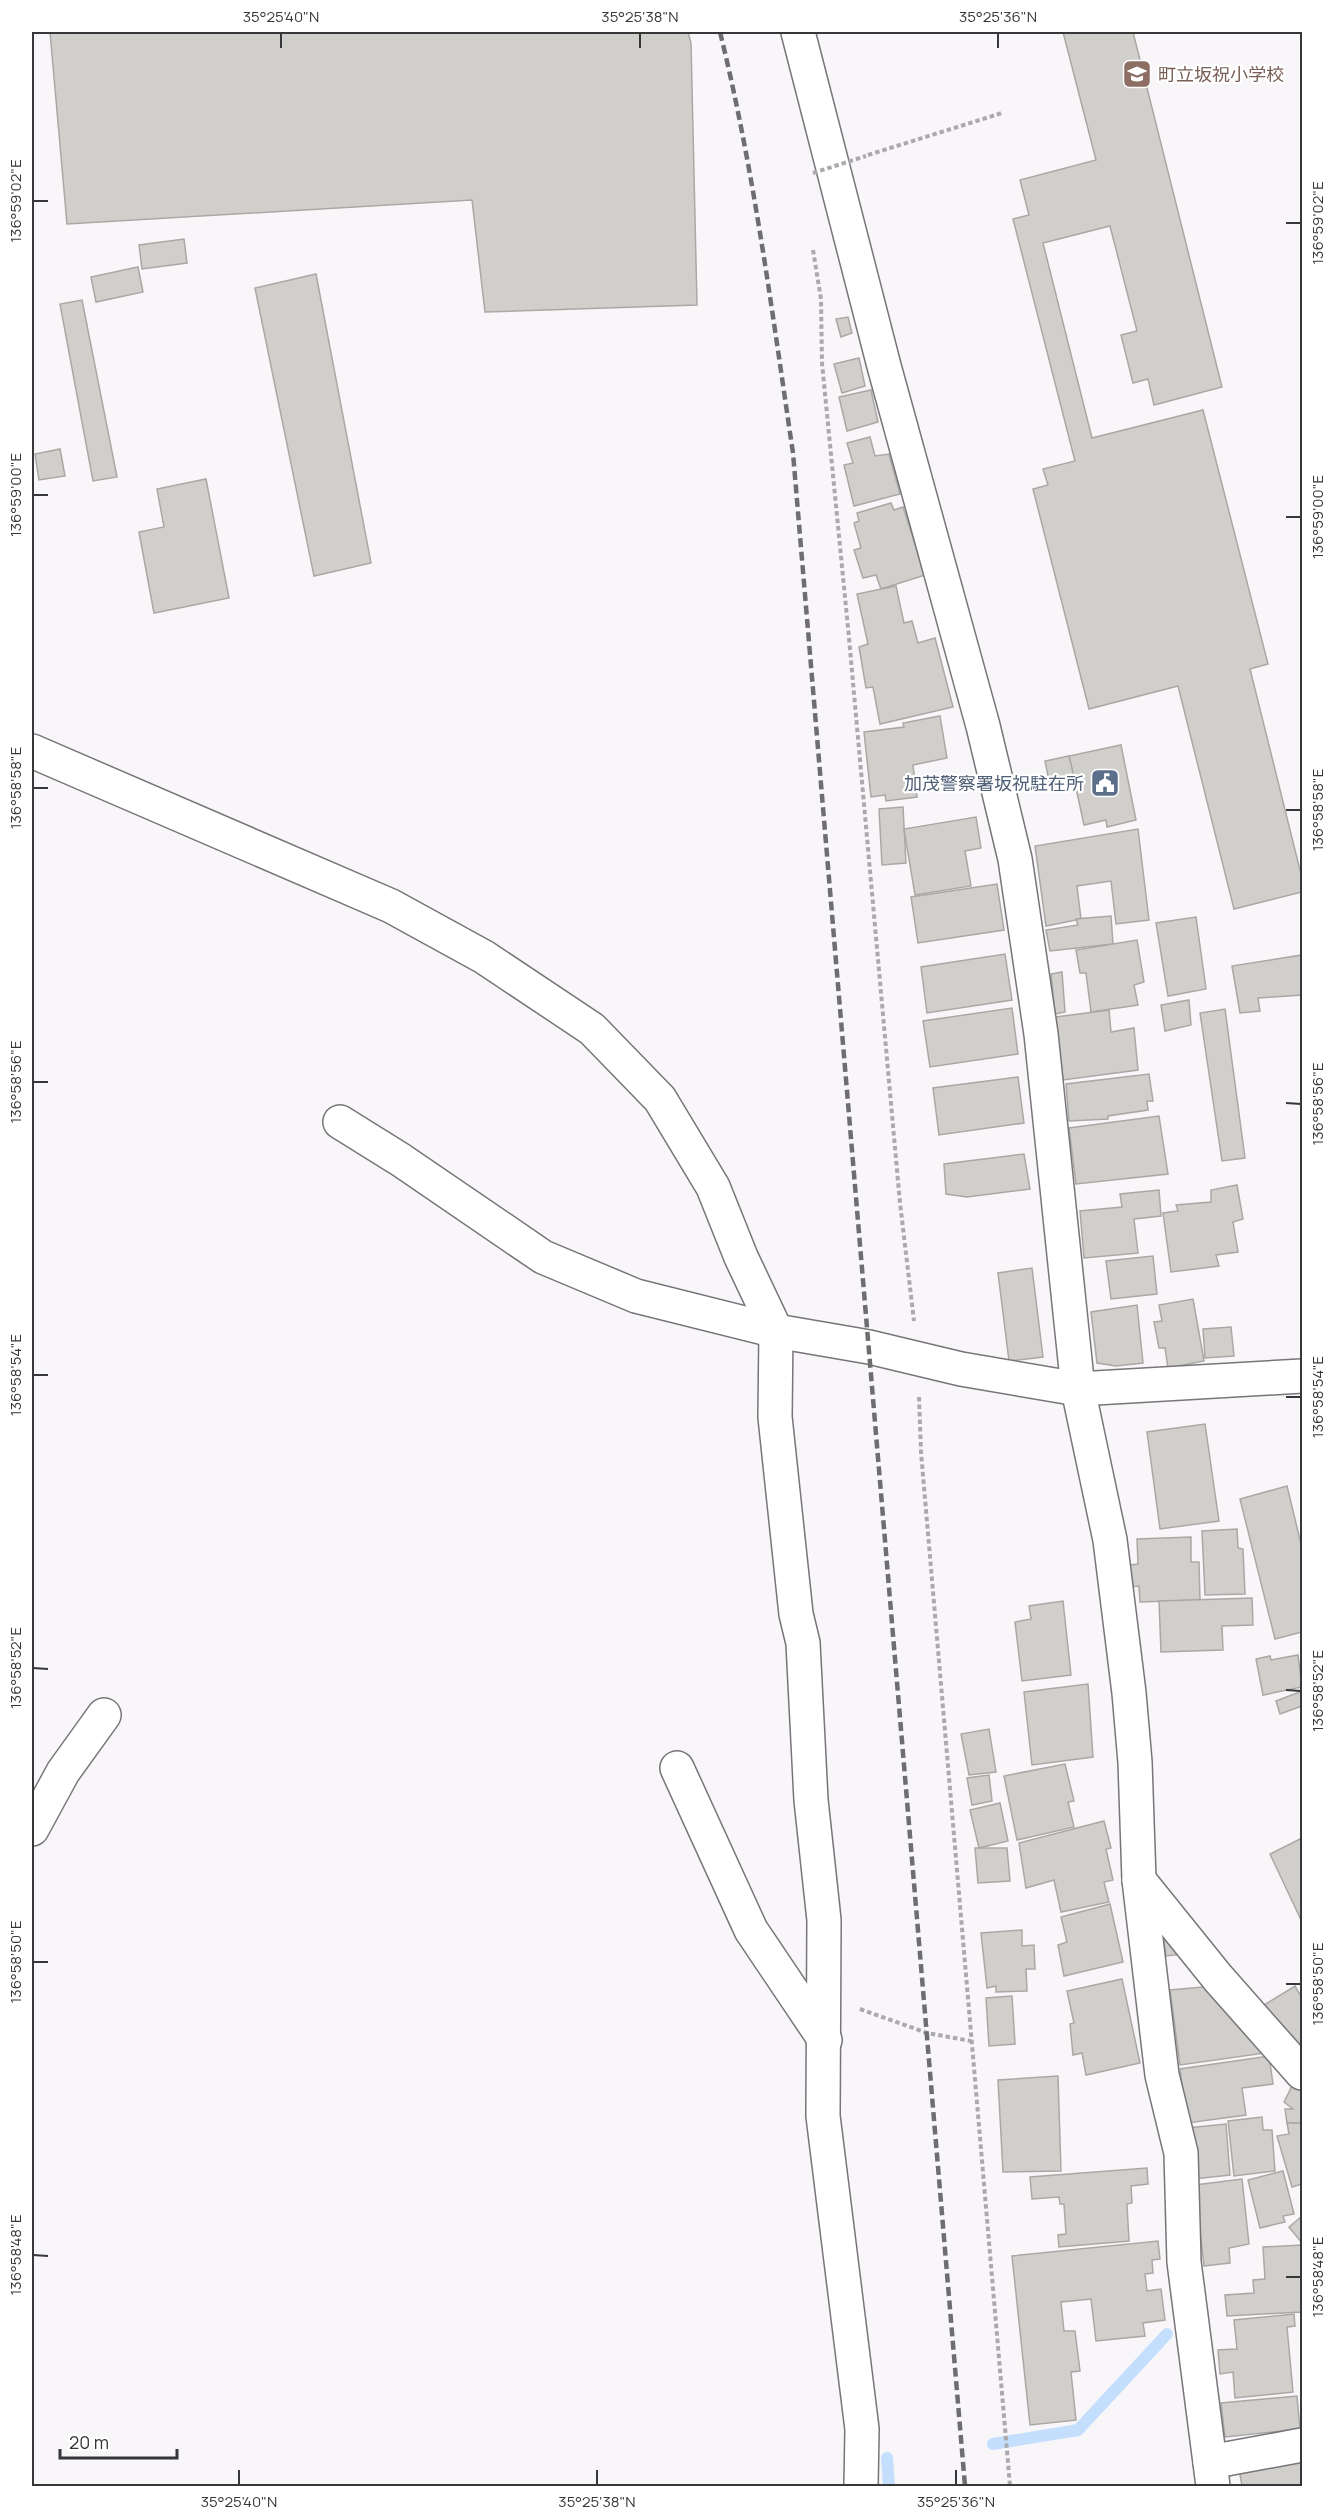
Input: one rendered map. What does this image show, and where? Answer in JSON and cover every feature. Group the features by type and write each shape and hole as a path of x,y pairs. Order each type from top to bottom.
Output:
{"street":[{"path":"798,32 887,377 983,726 1015,859 1041,1034 1078,1389 1110,1540 1129,1693 1135,1762 1139,1880 1162,2075 1180,2153 1184,2262 1211,2474 1302,2445"},
{"path":"32,751 390,906 484,957 592,1029 660,1099 713,1187 741,1257 776,1331 775,1417 796,1614 803,1643 811,1800 824,1920 823,2116 862,2429 861,2487"},
{"path":"340,1122 401,1160 543,1257 636,1296 776,1331 869,1347 918,1360 1078,1389 1302,1376"},
{"path":"32,1828 63,1773 104,1715"},
{"path":"677,1768 751,1930 825,2040"},
{"path":"1139,1880 1218,1978 1302,2073"}],"path":[{"path":"813,173 1002,114"},
{"path":"812,240 821,299 822,363 900,1203 918,1360 922,1464 1010,2487"},
{"path":"824,1999 927,2033 971,2041"}],"building":[{"path":"50,32 688,32 691,43 697,305 485,312 472,200 67,224"},
{"path":"1063,32 1133,32 1222,387 1154,405 1148,379 1133,383 1121,335 1137,331 1110,226 1043,243 1092,438 1203,410 1268,664 1250,669 1302,878 1302,892 1234,909 1178,686 1089,709 1033,489 1048,485 1043,469 1075,461 1013,219 1029,215 1020,180 1096,160"},
{"path":"184,239 187,263 142,269 139,245"},
{"path":"138,267 143,292 96,302 91,277"},
{"path":"316,274 371,563 314,576 255,288"},
{"path":"82,300 117,477 93,481 60,304"},
{"path":"848,317 852,333 841,337 836,319"},
{"path":"859,358 865,386 842,393 834,364"},
{"path":"871,390 878,422 847,431 839,397"},
{"path":"870,437 875,456 889,454 900,494 854,506 844,465 853,463 847,443"},
{"path":"60,449 65,476 39,480 35,454"},
{"path":"206,479 229,598 154,613 139,532 164,527 157,489"},
{"path":"891,503 894,510 903,507 925,575 881,589 876,575 863,578 854,550 861,548 854,523 859,521 857,513"},
{"path":"896,586 904,623 912,621 918,643 935,638 953,707 880,724 873,687 866,688 859,647 868,644 857,594"},
{"path":"940,716 947,758 913,765 917,797 886,801 885,795 871,797 864,732 904,727 903,723"},
{"path":"1121,745 1136,820 1107,827 1106,820 1084,825 1069,756"},
{"path":"1069,756 1075,781 1050,786 1045,761"},
{"path":"903,807 906,863 882,865 879,809"},
{"path":"976,817 981,848 965,851 971,886 915,895 904,829"},
{"path":"1138,829 1149,920 1116,924 1111,881 1077,886 1081,919 1046,926 1035,846"},
{"path":"997,884 1004,930 918,943 911,897"},
{"path":"1111,916 1113,944 1050,951 1046,930 1078,925 1076,919"},
{"path":"1196,917 1206,989 1168,996 1156,923"},
{"path":"1137,940 1144,982 1134,985 1138,1005 1091,1012 1086,973 1080,973 1076,950"},
{"path":"1005,954 1012,1000 927,1013 921,967"},
{"path":"1302,955 1302,995 1258,998 1260,1011 1240,1013 1232,966"},
{"path":"1062,972 1065,1012 1055,1014 1051,974"},
{"path":"1189,1000 1191,1025 1165,1031 1161,1005"},
{"path":"1012,1008 1018,1054 930,1067 923,1021"},
{"path":"1225,1009 1245,1158 1222,1161 1200,1013"},
{"path":"1109,1010 1111,1032 1134,1028 1138,1070 1063,1080 1056,1017"},
{"path":"1149,1074 1153,1101 1147,1101 1148,1110 1108,1116 1108,1119 1069,1121 1066,1084"},
{"path":"1018,1077 1024,1123 939,1135 933,1088"},
{"path":"1159,1116 1168,1174 1076,1184 1069,1128"},
{"path":"1024,1154 1030,1189 967,1197 946,1194 944,1164"},
{"path":"1237,1185 1243,1219 1233,1222 1238,1252 1216,1255 1219,1266 1171,1272 1163,1213 1178,1211 1176,1205 1211,1202 1211,1190"},
{"path":"1159,1190 1161,1216 1134,1219 1138,1253 1084,1258 1080,1211 1122,1207 1120,1194"},
{"path":"1153,1256 1157,1294 1111,1299 1106,1261"},
{"path":"1032,1268 1043,1357 1009,1361 998,1273"},
{"path":"1193,1299 1204,1361 1168,1368 1165,1348 1159,1348 1154,1322 1162,1321 1159,1305"},
{"path":"1137,1305 1143,1363 1116,1366 1097,1363 1091,1312"},
{"path":"1231,1327 1234,1356 1205,1358 1203,1329"},
{"path":"1205,1424 1219,1521 1160,1529 1147,1432"},
{"path":"1287,1486 1302,1548 1302,1632 1275,1639 1240,1499"},
{"path":"1237,1529 1238,1548 1243,1549 1245,1594 1205,1595 1202,1531"},
{"path":"1191,1537 1191,1562 1199,1562 1200,1600 1140,1602 1139,1586 1131,1587 1130,1565 1138,1564 1137,1539"},
{"path":"1252,1598 1253,1625 1222,1626 1223,1650 1161,1652 1159,1601"},
{"path":"1063,1601 1071,1675 1022,1681 1015,1622 1031,1619 1029,1606"},
{"path":"1298,1655 1302,1687 1263,1695 1256,1659 1270,1656 1271,1660"},
{"path":"1088,1684 1093,1757 1032,1765 1024,1692"},
{"path":"1302,1691 1302,1706 1280,1714 1276,1701"},
{"path":"989,1729 996,1772 969,1775 961,1734"},
{"path":"1065,1764 1074,1801 1068,1802 1074,1827 1017,1840 1004,1776"},
{"path":"989,1775 992,1801 972,1805 967,1778"},
{"path":"1000,1803 1008,1841 979,1848 970,1810"},
{"path":"1104,1821 1111,1848 1106,1849 1113,1880 1104,1882 1109,1902 1061,1912 1054,1880 1026,1888 1019,1843"},
{"path":"1302,1838 1302,1922 1270,1854"},
{"path":"975,1848 1007,1848 1010,1881 978,1883"},
{"path":"1110,1904 1123,1962 1064,1976 1058,1945 1067,1942 1061,1917"},
{"path":"1162,1927 1192,1953 1166,1956"},
{"path":"1022,1930 1022,1946 1034,1945 1035,1969 1026,1969 1027,1991 996,1992 996,1986 987,1988 981,1933"},
{"path":"1122,1979 1140,2063 1086,2075 1082,2053 1073,2055 1070,2024 1074,2023 1067,1991"},
{"path":"1214,1986 1265,2053 1180,2065 1170,1990"},
{"path":"1295,1986 1302,1998 1302,2049 1261,2007"},
{"path":"1012,1996 1015,2044 989,2046 986,1998"},
{"path":"1269,2056 1273,2084 1242,2088 1246,2115 1187,2123 1180,2069"},
{"path":"1058,2076 1061,2171 1003,2172 998,2080"},
{"path":"1293,2084 1302,2092 1302,2123 1287,2123 1285,2109 1293,2109 1284,2102"},
{"path":"1262,2117 1263,2130 1272,2130 1275,2171 1234,2176 1228,2121"},
{"path":"1287,2123 1302,2123 1302,2184 1292,2187 1277,2136 1289,2134"},
{"path":"1226,2124 1230,2175 1194,2179 1187,2128"},
{"path":"1147,2168 1148,2184 1131,2186 1132,2203 1127,2204 1129,2241 1059,2247 1058,2235 1066,2234 1064,2204 1060,2204 1059,2197 1032,2199 1030,2177"},
{"path":"1283,2171 1294,2214 1283,2216 1285,2222 1260,2228 1248,2180"},
{"path":"1242,2179 1249,2244 1229,2248 1230,2263 1204,2266 1195,2185"},
{"path":"1302,2216 1302,2243 1289,2227"},
{"path":"1158,2241 1160,2259 1152,2260 1153,2273 1145,2274 1147,2291 1161,2289 1165,2320 1143,2323 1145,2336 1096,2341 1091,2299 1061,2302 1064,2331 1075,2331 1080,2371 1071,2372 1076,2420 1030,2425 1012,2256"},
{"path":"1302,2245 1302,2312 1227,2316 1225,2295 1254,2293 1253,2280 1265,2279 1263,2247"},
{"path":"1294,2314 1295,2326 1287,2327 1293,2392 1235,2398 1233,2372 1220,2374 1218,2350 1237,2349 1234,2320"},
{"path":"1297,2396 1300,2429 1225,2437 1221,2403"},
{"path":"1302,2461 1302,2486 1242,2486 1239,2469"}],"waterway":[{"path":"993,2444 1078,2430 1167,2334"},
{"path":"887,2458 889,2486"}],"railway":[{"path":"720,32 753,189 793,453 965,2486"}],"place":[{"name":"町立坂祝小学校","path":"1137,74"},
{"name":"加茂警察署坂祝駐在所","path":"1105,783"}]}
